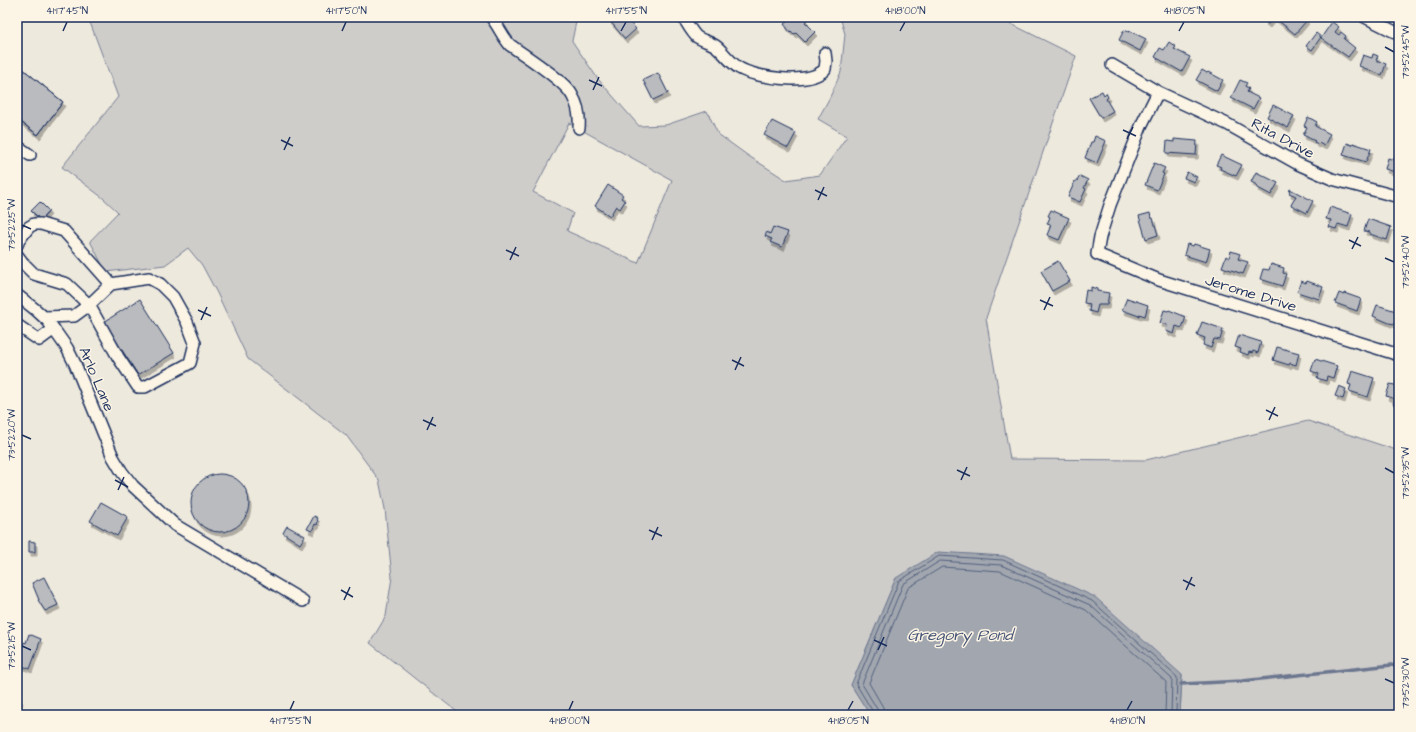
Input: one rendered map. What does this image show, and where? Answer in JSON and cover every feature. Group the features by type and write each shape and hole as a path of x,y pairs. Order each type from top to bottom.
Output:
{"street":[{"path":"491,17 510,45 563,84 572,94 580,119 579,128"},
{"path":"683,17 697,37 715,45 739,68 751,72 775,78 806,78 816,75 824,69 826,53"},
{"path":"1365,17 1399,33"},
{"name":"Rita Drive","path":"1112,65 1158,92 1227,124 1298,164 1332,179 1399,197"},
{"name":"Jerome Drive","path":"1158,92 1142,124 1110,205 1100,237 1097,254 1159,280 1399,355"},
{"path":"17,146 30,155"},
{"path":"17,245 29,227 34,224 41,224 64,231 111,284"},
{"path":"17,255 34,274 67,284 89,305 118,357 138,387 145,387 190,363 195,343 187,322 173,297 160,284 149,278 111,284 89,305 74,316 44,317"},
{"name":"Arlo Lane","path":"17,296 44,317 67,348 113,457 122,472 134,486 175,525 303,601"},
{"path":"17,325 39,340 54,329"}],"shaded area":[{"path":"88,17 577,17 572,41 598,79 639,126 666,125 707,111 718,134 786,180 820,175 847,136 818,119 841,72 845,34 840,17 997,17 1076,56 986,318 1010,459 1146,460 1308,421 1399,451 1399,715 1180,715 1182,675 896,578 851,685 870,715 461,715 370,643 386,616 392,577 385,509 379,480 346,435 248,359 202,265 188,248 165,265 106,272 90,241 118,212 103,198 62,167 118,97","holes":["569,123 672,180 638,263 567,231 573,213 533,192"]}],"water":[{"name":"Gregory Pond","path":"938,552 1004,556 1095,597 1182,675 1180,715 870,715 851,685 896,578"}],"building":[{"path":"613,17 625,17 636,29 625,39 609,20"},
{"path":"792,17 804,17 807,20 805,22 815,32 805,42 796,33 794,34 791,31 790,32 784,24"},
{"path":"1267,17 1304,17 1307,20 1295,34 1275,18 1268,24 1264,21"},
{"path":"1332,22 1339,27 1335,32 1339,35 1341,32 1346,36 1344,39 1355,48 1348,57 1321,38"},
{"path":"1124,30 1130,31 1146,39 1140,51 1119,40"},
{"path":"1316,33 1321,37 1312,50 1306,46"},
{"path":"1169,42 1176,47 1174,49 1190,57 1182,72 1155,57 1160,48 1164,50"},
{"path":"1373,54 1378,56 1376,60 1386,64 1382,75 1359,66 1363,55 1372,58"},
{"path":"17,64 63,102 38,135 17,119"},
{"path":"17,64 63,102 38,135 17,119"},
{"path":"1202,70 1223,80 1217,91 1196,80"},
{"path":"658,73 668,93 653,100 643,80"},
{"path":"1240,80 1247,83 1245,86 1249,89 1247,92 1259,98 1253,109 1231,98"},
{"path":"1102,91 1104,95 1106,93 1108,97 1106,99 1113,111 1101,118 1089,98"},
{"path":"1273,105 1294,116 1288,128 1267,117"},
{"path":"1308,117 1317,122 1315,126 1330,134 1324,146 1303,135 1307,127 1304,126"},
{"path":"772,121 796,133 788,148 764,135"},
{"path":"1095,136 1106,141 1097,163 1085,158"},
{"path":"1174,139 1197,141 1196,155 1166,153 1167,141 1174,142"},
{"path":"1347,143 1352,145 1353,143 1371,149 1366,162 1343,155"},
{"path":"1221,155 1242,165 1236,176 1220,169 1221,167 1216,165"},
{"path":"1399,155 1399,173 1385,169 1388,158 1394,160 1394,158 1398,159"},
{"path":"1154,163 1165,168 1157,190 1145,185"},
{"path":"1187,172 1197,177 1194,182 1184,178"},
{"path":"1256,172 1278,183 1271,195 1256,187 1257,185 1251,182"},
{"path":"1080,176 1088,180 1080,202 1068,197 1075,181 1077,181"},
{"path":"608,185 623,195 621,198 625,201 620,209 616,206 610,216 595,206"},
{"path":"1290,189 1313,201 1307,213 1291,205 1296,196 1289,193"},
{"path":"40,202 49,211 41,220 31,211"},
{"path":"40,202 49,211 41,220 31,211"},
{"path":"1330,207 1352,214 1348,227 1338,224 1336,229 1329,227 1331,220 1326,219"},
{"path":"1051,210 1069,218 1059,240 1047,235 1051,225 1047,224 1050,217 1048,216"},
{"path":"1150,213 1158,235 1146,239 1139,216"},
{"path":"1368,219 1391,227 1387,240 1370,234 1370,232 1364,231"},
{"path":"773,227 788,232 782,247 770,242 772,239 765,236 767,232 770,234"},
{"path":"1187,244 1193,246 1194,244 1210,249 1206,262 1184,255"},
{"path":"1231,251 1240,254 1238,259 1248,262 1243,274 1222,267 1226,256 1229,258"},
{"path":"1058,261 1070,281 1052,291 1041,271"},
{"path":"1271,264 1284,268 1283,273 1286,274 1282,286 1260,279 1263,269 1269,270"},
{"path":"1301,281 1306,283 1307,281 1323,287 1319,299 1297,292"},
{"path":"1091,287 1097,289 1097,291 1109,293 1107,305 1098,305 1096,313 1089,311 1090,304 1084,303 1086,290 1091,291"},
{"path":"1339,293 1344,295 1344,293 1361,299 1357,311 1335,303"},
{"path":"1127,298 1148,305 1145,316 1139,314 1139,316 1122,310"},
{"path":"140,299 174,353 138,375 104,322"},
{"path":"1377,305 1399,312 1395,324 1373,316"},
{"path":"1164,310 1169,310 1186,317 1182,328 1176,326 1174,334 1166,331 1167,325 1160,323"},
{"path":"1202,322 1223,329 1220,340 1214,339 1211,348 1203,345 1205,338 1197,335"},
{"path":"1239,335 1261,342 1258,353 1253,351 1252,353 1249,352 1248,355 1240,352 1241,349 1235,347"},
{"path":"1277,347 1299,353 1296,365 1290,363 1289,365 1273,360"},
{"path":"1315,359 1337,366 1333,378 1327,376 1326,381 1317,378 1319,374 1311,371"},
{"path":"1352,371 1374,378 1368,397 1349,391 1351,385 1348,384"},
{"path":"1390,384 1399,386 1399,406 1393,404 1395,399 1386,396"},
{"path":"1339,386 1346,389 1343,399 1335,396"},
{"path":"220,474 231,476 244,487 247,492 249,503 247,514 236,527 231,530 220,532 209,530 196,519 193,514 191,503 193,492 204,479 209,476"},
{"path":"101,502 128,517 117,536 90,521"},
{"path":"314,516 318,518 318,521 317,525 315,524 312,531 307,529"},
{"path":"287,526 305,536 300,544 283,533"},
{"path":"29,541 35,542 35,552 29,552"},
{"path":"44,577 58,605 45,611 38,600 32,583"},
{"path":"29,634 41,639 30,669 17,664 24,642 26,643"},
{"path":"17,698 21,699 17,713"}],"waterway":[{"path":"1181,684 1242,681 1392,665 1399,668"}]}
